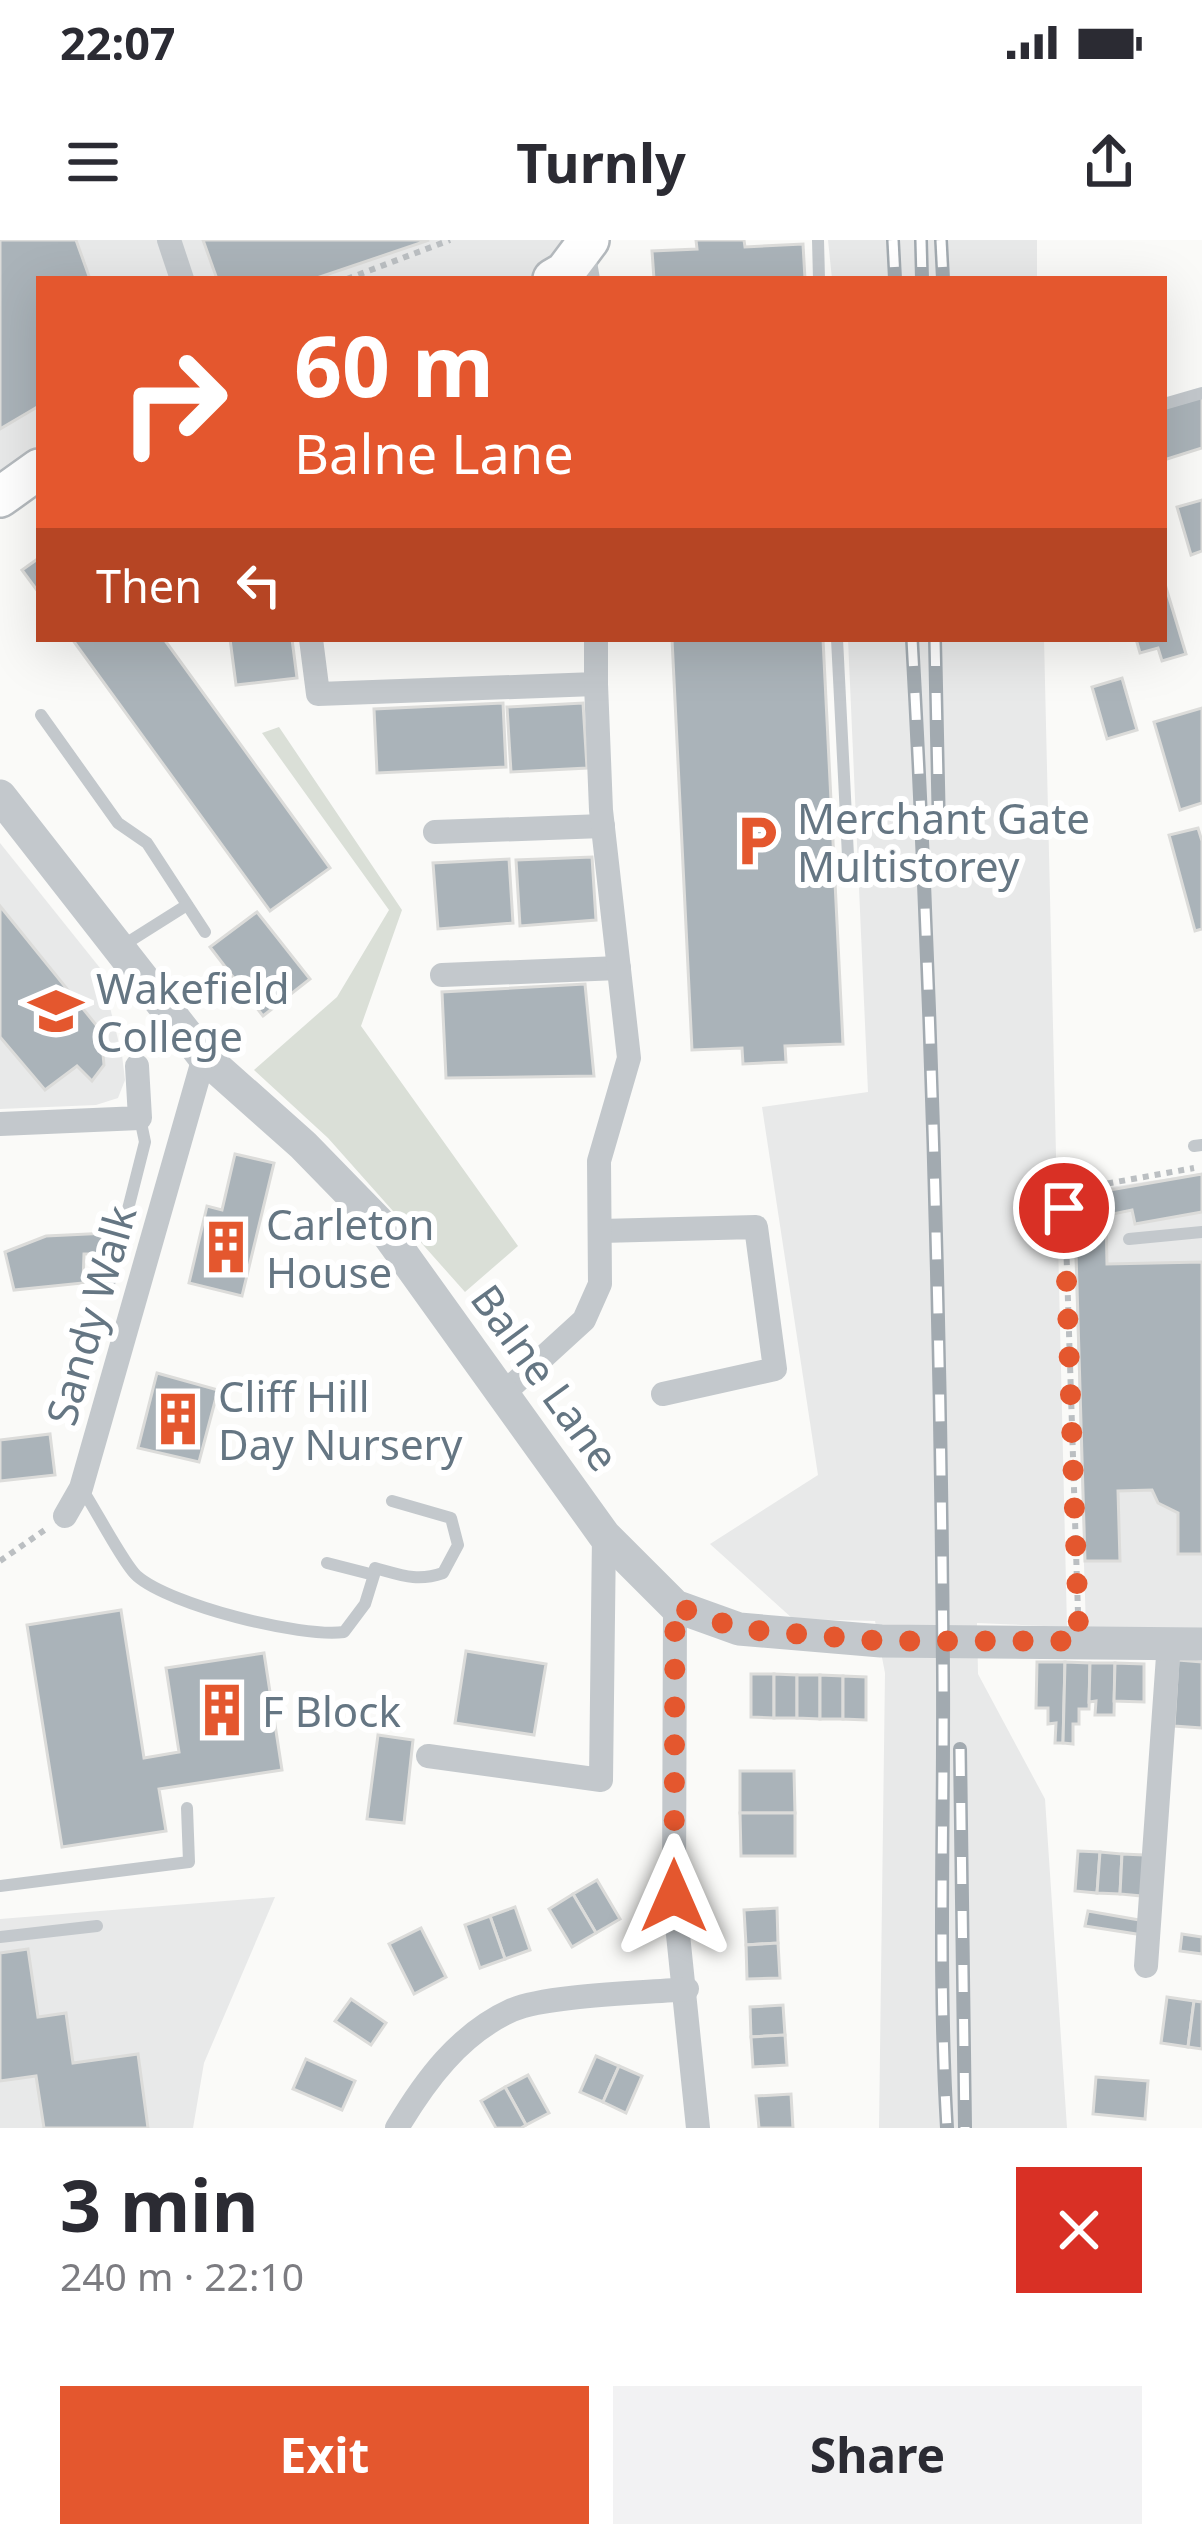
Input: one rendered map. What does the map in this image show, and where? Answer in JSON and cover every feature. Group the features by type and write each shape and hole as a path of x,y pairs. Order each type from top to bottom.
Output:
{"main road":[{"path":"559,276 590,254"},
{"path":"0,497 36,471"}],"street":[{"path":"169,240 181,276"},
{"path":"311,642 318,694 596,684"},
{"path":"503,1394 584,1320 600,1284 599,1161 629,1058 604,826 596,642"},
{"name":"Balne Lane","path":"0,796 204,1057 303,1145 382,1226 604,1535 675,1606 739,1629 881,1641 1186,1643"},
{"path":"435,832 604,826"},
{"path":"442,974 620,968"},
{"name":"Sandy Walk","path":"65,1516 81,1487 204,1057"},
{"path":"0,1124 140,1118 137,1066"},
{"path":"602,1231 756,1227 775,1369 664,1394"},
{"path":"428,1756 601,1780 604,1535"},
{"path":"675,1606 674,1896 698,2128"},
{"path":"1146,1966 1186,1643"},
{"path":"397,2128 417,2094 462,2041 514,2009 687,1989"}],"lane":[{"path":"818,240 820,276"},
{"path":"1167,403 1202,393"},
{"path":"838,642 848,856"},
{"path":"41,715 118,823 147,843 205,932"},
{"path":"119,949 187,905"},
{"path":"107,1292 146,1142 140,1118"},
{"path":"1129,1238 1202,1232"},
{"path":"81,1487 135,1575 161,1590 257,1623 322,1635 344,1632 365,1604 374,1575 327,1563"},
{"path":"375,1568 426,1579 443,1573 458,1545 451,1518 392,1501"},
{"path":"0,1886 189,1862 187,1808"},
{"path":"0,1937 98,1926"}],"path":[{"path":"355,276 450,240"},
{"path":"1079,1641 1064,1208 1088,1186 1202,1166"},
{"path":"0,1561 65,1516"}],"shaded area":[{"path":"0,240 589,240 556,276 36,276 36,471 0,497"},
{"path":"828,240 1037,240 1037,276 832,276"},
{"path":"848,642 1044,642 1067,1627 977,1623 978,1674 1045,1799 1067,2128 879,2128 885,1673 875,1621 793,1619 710,1544 818,1475 762,1107 868,1092"},
{"path":"279,727 402,910 361,1026 518,1246 465,1292 328,1138 254,1070 337,997 389,910 262,733"},
{"name":"Wakefield College","path":"0,843 100,968 122,1055 125,1080 118,1098 96,1105 0,1109"},
{"path":"1202,1173 1202,1644 1086,1628 1073,1213 1098,1189"},
{"path":"275,1897 204,2063 193,2128 0,2128 0,1919"}],"building":[{"path":"0,240 76,240 89,276 36,276 36,408 0,429"},
{"path":"203,240 429,240 323,276 216,276"},
{"path":"696,240 744,240 745,247 803,244 805,276 654,276 652,251 697,249"},
{"path":"1202,397 1202,448 1167,459 1167,407"},
{"path":"1202,500 1202,551 1191,555 1177,507"},
{"path":"36,560 36,589 22,570"},
{"path":"1167,591 1186,654 1162,661 1158,648 1140,653 1137,642 1167,642"},
{"path":"74,642 166,642 330,868 270,911"},
{"path":"230,642 292,642 297,678 236,685"},
{"name":"Merchant Gate Multistorey","path":"672,642 823,642 843,1044 785,1046 786,1062 743,1064 742,1048 692,1050"},
{"path":"1122,678 1137,730 1107,739 1092,687"},
{"path":"503,703 506,767 377,773 374,709"},
{"path":"583,703 587,768 511,772 507,707"},
{"path":"1202,708 1202,803 1180,810 1154,722"},
{"path":"1198,828 1202,929 1195,931 1169,835"},
{"path":"592,857 596,920 520,926 516,860"},
{"path":"509,859 513,923 438,929 433,863"},
{"path":"0,906 101,1031 104,1065 92,1081 77,1066 45,1090 0,1037"},
{"path":"257,912 310,979 263,1016 210,947"},
{"path":"585,984 594,1076 446,1078 442,992"},
{"name":"Carleton House","path":"235,1154 274,1163 242,1296 189,1283 207,1206 222,1210"},
{"path":"1202,1174 1202,1212 1135,1224 1132,1210 1108,1215 1104,1191"},
{"path":"1075,1217 1106,1217 1107,1264 1202,1262 1202,1554 1178,1554 1178,1513 1158,1503 1152,1490 1118,1491 1120,1561 1085,1561"},
{"path":"108,1233 107,1254 84,1254 83,1283 14,1290 5,1252 46,1236"},
{"name":"Cliff Hill Day Nursery","path":"157,1373 218,1390 199,1462 138,1448"},
{"path":"50,1434 55,1475 0,1481 0,1440"},
{"name":"F Block","path":"121,1610 144,1758 179,1752 166,1668 264,1653 282,1770 159,1789 166,1831 62,1847 27,1625"},
{"path":"466,1651 546,1664 534,1735 455,1723"},
{"path":"1178,1660 1202,1662 1202,1728 1174,1726"},
{"path":"1037,1662 1065,1662 1063,1743 1055,1743 1056,1723 1048,1724 1048,1708 1036,1708"},
{"path":"1065,1662 1090,1663 1089,1709 1079,1709 1073,1744 1063,1743"},
{"path":"1090,1663 1115,1663 1114,1715 1095,1715 1096,1701 1089,1702"},
{"path":"1115,1663 1144,1664 1144,1702 1114,1701"},
{"path":"751,1674 774,1674 774,1718 751,1717"},
{"path":"774,1674 797,1675 797,1718 774,1718"},
{"path":"797,1675 820,1675 820,1719 797,1718"},
{"path":"820,1675 843,1676 843,1719 820,1719"},
{"path":"843,1676 866,1677 866,1720 843,1719"},
{"path":"378,1735 413,1740 404,1823 367,1819"},
{"path":"740,1771 794,1771 795,1813 740,1813"},
{"path":"740,1813 795,1813 795,1856 741,1856"},
{"path":"1078,1851 1100,1852 1097,1893 1075,1891"},
{"path":"1100,1852 1122,1854 1120,1894 1097,1893"},
{"path":"1122,1854 1144,1855 1142,1896 1120,1894"},
{"path":"597,1880 620,1919 596,1933 573,1894"},
{"path":"573,1894 596,1933 572,1947 549,1909"},
{"path":"515,1907 530,1950 505,1959 490,1916"},
{"path":"777,1908 778,1943 746,1945 744,1910"},
{"path":"1088,1911 1145,1921 1143,1935 1085,1926"},
{"path":"490,1916 505,1959 480,1968 465,1925"},
{"path":"421,1928 446,1977 414,1994 389,1944"},
{"path":"1182,1934 1202,1937 1202,1954 1180,1951"},
{"path":"778,1943 780,1978 747,1979 746,1945"},
{"path":"28,1949 38,2017 66,2013 73,2063 138,2054 148,2128 44,2128 36,2076 0,2081 0,1953"},
{"path":"1167,1997 1194,2001 1188,2047 1161,2043"},
{"path":"351,1999 386,2023 371,2045 335,2021"},
{"path":"1194,2001 1202,2002 1202,2049 1188,2047"},
{"path":"783,2005 785,2035 751,2037 750,2007"},
{"path":"785,2035 787,2065 753,2067 751,2037"},
{"path":"596,2056 619,2066 603,2102 580,2092"},
{"path":"306,2059 355,2081 342,2110 293,2089"},
{"path":"619,2066 642,2076 626,2113 603,2102"},
{"path":"528,2075 549,2113 526,2125 505,2087"},
{"path":"1096,2077 1148,2081 1145,2119 1093,2114"},
{"path":"505,2087 526,2125 521,2128 496,2128 481,2101"},
{"path":"791,2094 793,2128 759,2128 756,2096"}],"railway":[{"path":"893,240 895,276"},
{"path":"921,240 922,276"},
{"path":"941,240 943,276"},
{"path":"912,642 937,1286 947,2128"},
{"path":"935,642 939,831"},
{"path":"960,1749 965,2128"}],"place":[{"name":"Merchant Gate Multistorey","path":"757,841"},
{"name":"Wakefield College","path":"56,1011"},
{"name":"Carleton House","path":"226,1247"},
{"name":"Cliff Hill Day Nursery","path":"178,1419"},
{"name":"F Block","path":"222,1710"}],"route":[{"path":"674,1896 675,1606 739,1629 881,1641 1079,1641 1064,1208"}]}
